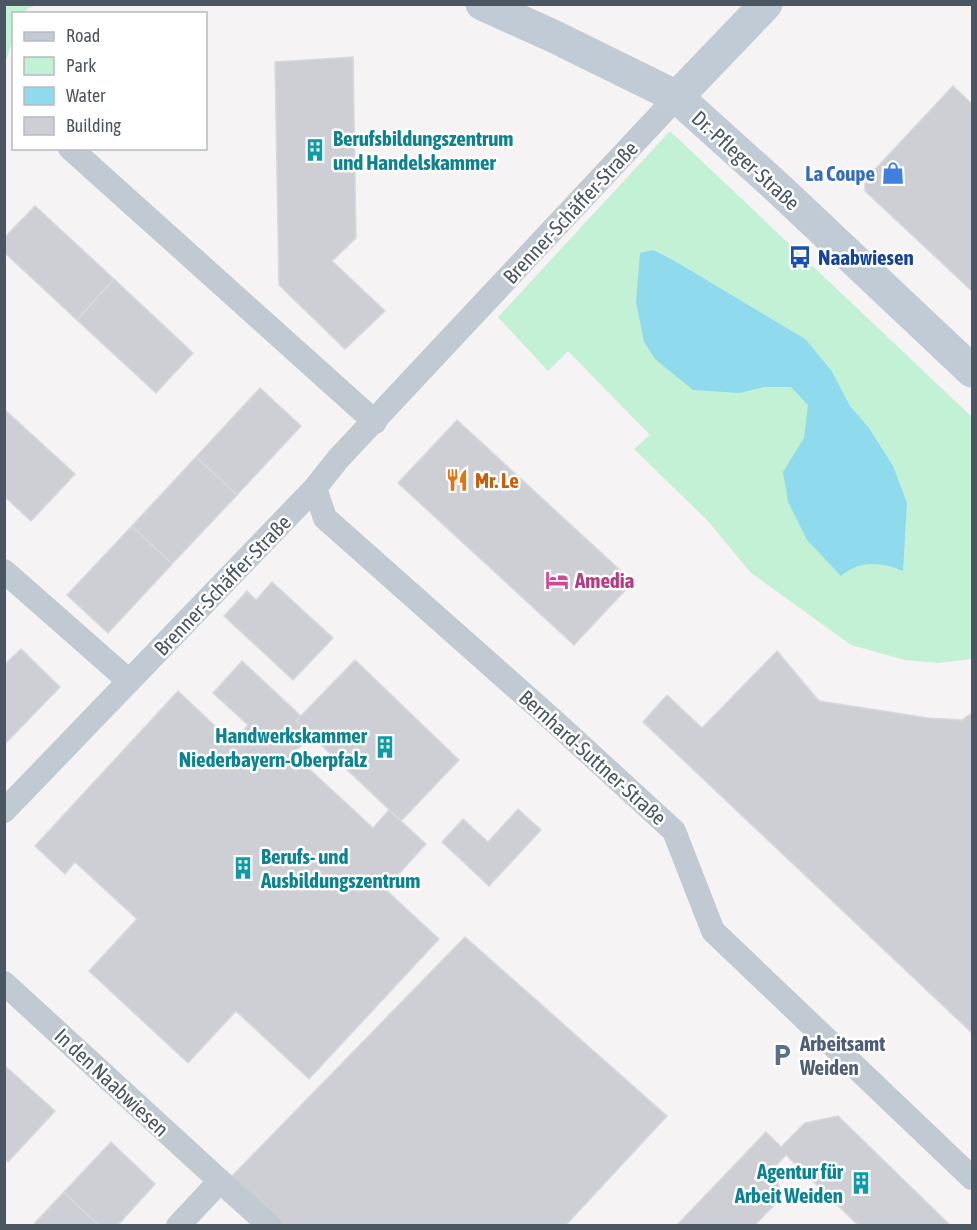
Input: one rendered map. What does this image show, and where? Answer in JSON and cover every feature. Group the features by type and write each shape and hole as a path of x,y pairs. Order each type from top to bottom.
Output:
{"street":[{"name":"Dr.-Pfleger-Straße","path":"482,4 677,97 778,188 972,371"},
{"name":"Brenner-Schäffer-Straße","path":"4,811 315,488 338,459 766,4"},
{"path":"72,150 375,422"},
{"name":"Brenner-Schäffer-Straße","path":"315,488 325,518"},
{"name":"Bernhard-Suttner-Straße","path":"325,518 674,831 713,931 972,1178"},
{"path":"4,571 129,681"},
{"name":"In den Naabwiesen","path":"4,983 270,1226"},
{"path":"178,1226 220,1181"}],"green space":[{"path":"5,4 39,5 28,8 26,12 12,12 12,42 5,64"},
{"path":"670,131 972,417 972,659 938,663 905,660 851,645 750,572 708,521 634,449 650,435 568,351 548,371 498,317"}],"water":[{"path":"653,250 805,339 831,370 850,406 869,428 893,466 907,503 903,571 871,564 855,567 841,576 807,540 788,502 783,472 804,438 808,405 791,387 764,387 740,393 693,390 655,359 644,342 636,302 640,253"}],"building":[{"name":"Berufsbildungszentrum und Handelskammer","path":"353,57 356,238 332,261 385,311 345,349 279,285 275,62"},
{"path":"953,86 972,104 972,291 865,191 865,180"},
{"path":"35,206 114,279 77,320 4,252 4,238"},
{"path":"114,279 193,353 156,393 77,320"},
{"path":"260,388 301,426 237,495 196,457"},
{"path":"4,409 75,474 31,521 4,496"},
{"path":"457,420 633,582 574,645 398,483"},
{"path":"196,457 237,495 172,564 132,526"},
{"path":"132,526 172,564 108,633 67,595"},
{"path":"272,582 333,638 293,680 224,616 247,591 256,600"},
{"path":"21,649 60,687 4,745 4,665"},
{"path":"777,651 819,701 928,718 962,720 972,713 972,1033 643,722 667,695 702,728"},
{"name":"Handwerkskammer Niederbayern-Oberpfalz","path":"355,660 459,760 401,821 296,721"},
{"name":"Berufs- und Ausbildungszentrum","path":"242,661 301,716 296,721 311,735 293,754 373,828 389,810 426,844 385,889 439,939 309,1079 236,1011 188,1063 89,971 137,919 75,862 65,874 35,846 178,691 232,742 248,725 213,693"},
{"path":"518,809 541,830 489,886 442,842 463,819 488,842"},
{"path":"465,937 667,1116 565,1226 270,1226 225,1186 233,1175"},
{"path":"4,1065 55,1111 8,1162 4,1159"},
{"name":"Agentur für Arbeit Weiden","path":"838,1116 951,1226 859,1226 786,1155 774,1168 782,1197 754,1226 676,1226 766,1132 781,1147 805,1123"},
{"path":"111,1142 155,1184 117,1226 99,1226 64,1192"},
{"path":"64,1192 99,1226 32,1226"}],"place":[{"name":"Berufsbildungszentrum und Handelskammer","path":"315,150"},
{"name":"La Coupe","path":"893,173"},
{"name":"Naabwiesen","path":"800,257"},
{"name":"Mr. Le","path":"457,480"},
{"name":"Amedia","path":"557,580"},
{"name":"Handwerkskammer Niederbayern-Oberpfalz","path":"385,747"},
{"name":"Berufs- und Ausbildungszentrum","path":"243,868"},
{"name":"Arbeitsamt Weiden","path":"782,1055"},
{"name":"Agentur für Arbeit Weiden","path":"861,1183"}]}
